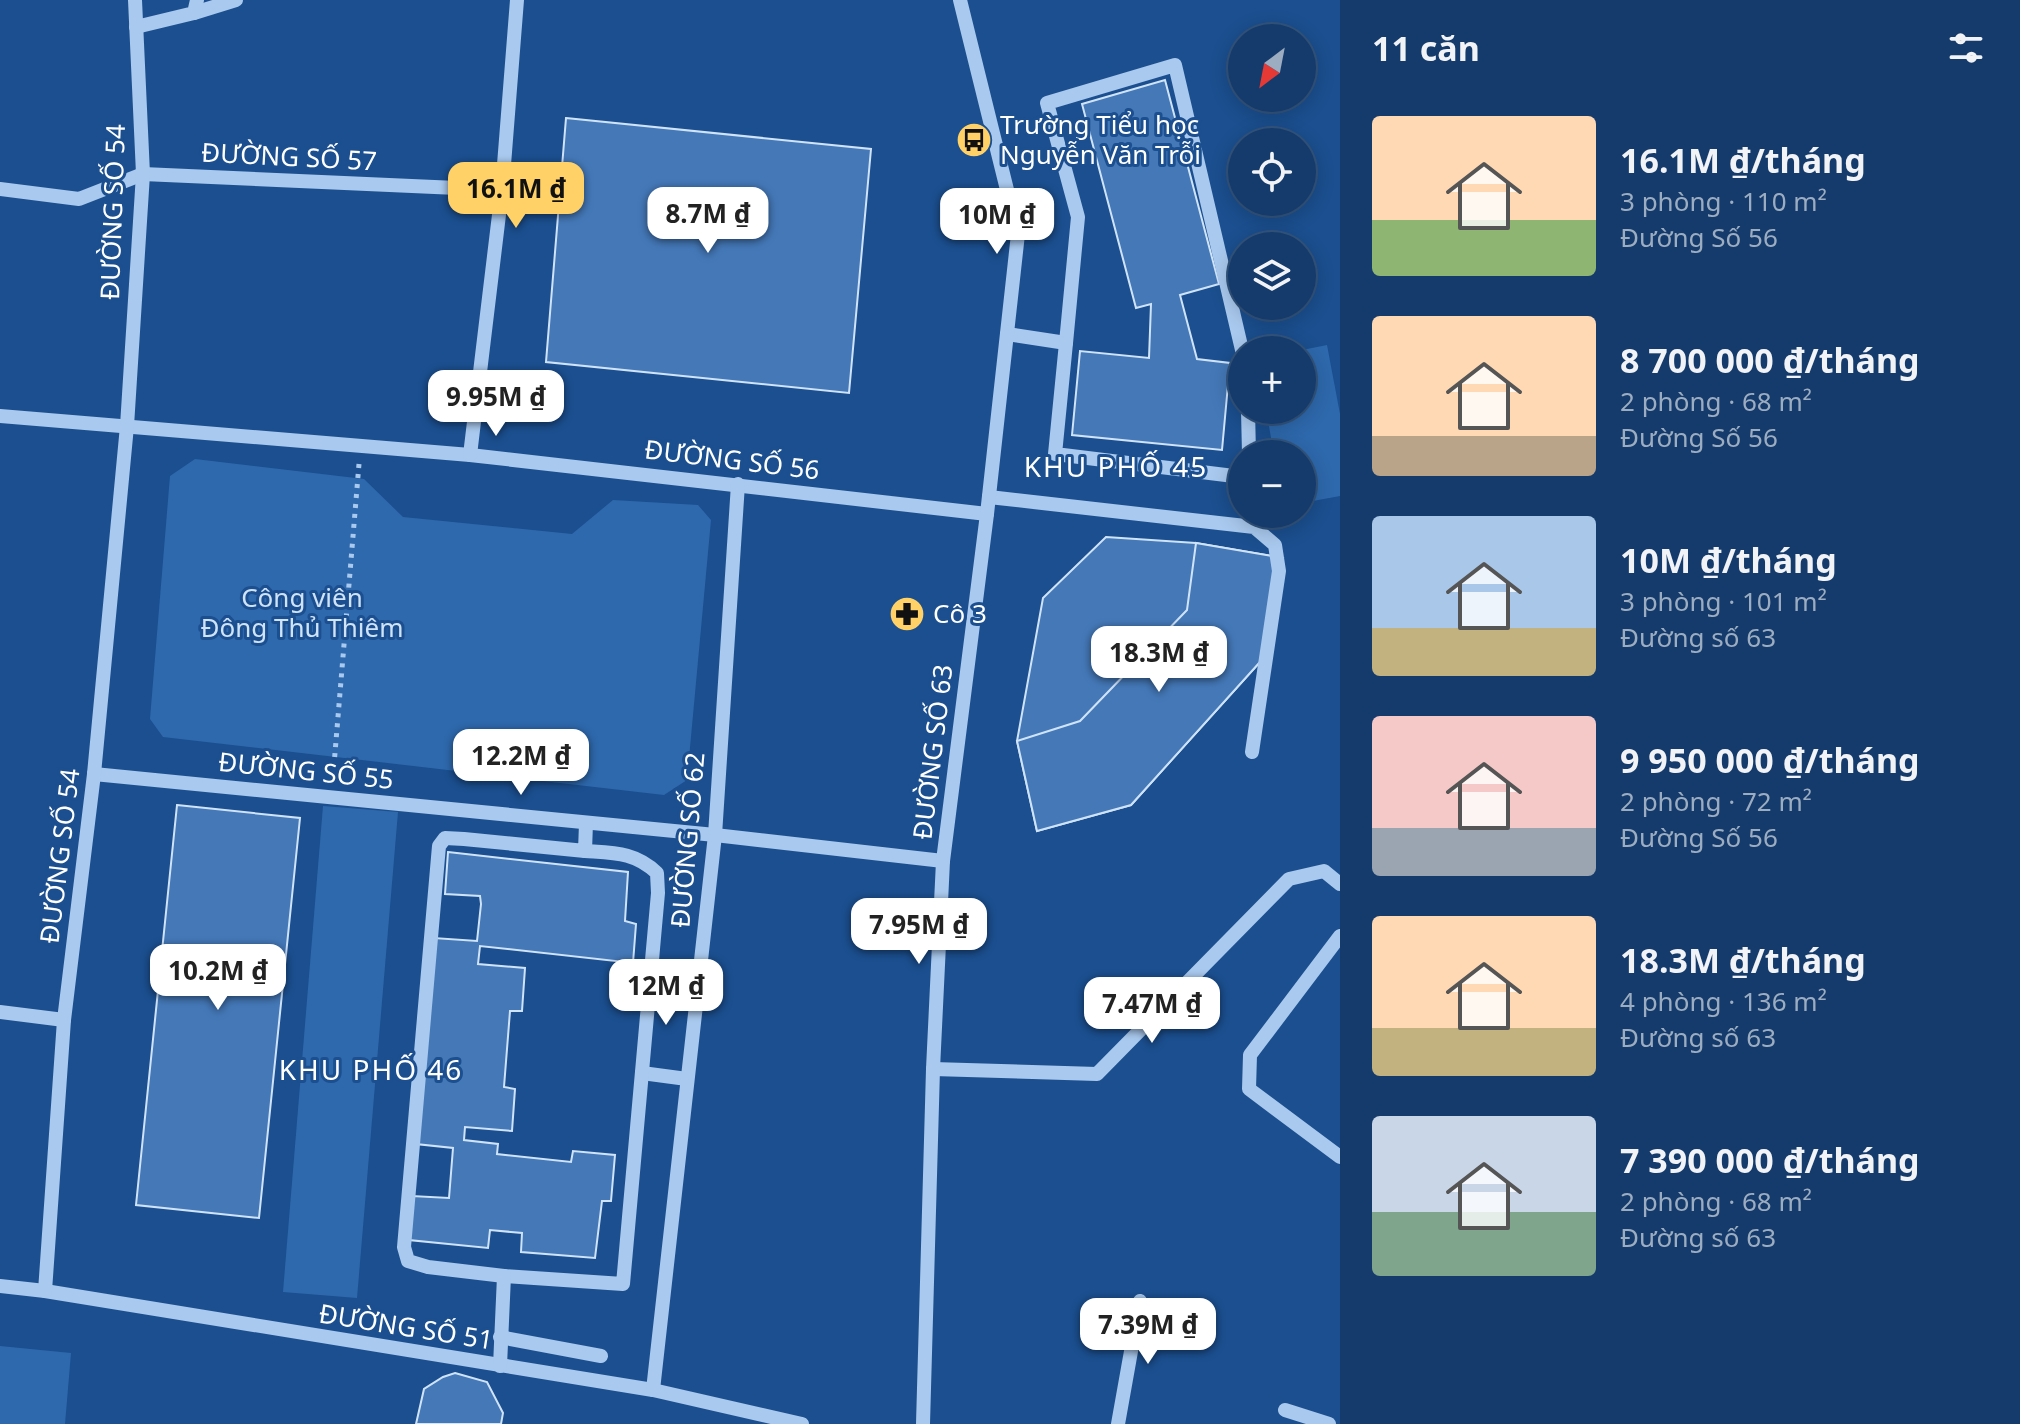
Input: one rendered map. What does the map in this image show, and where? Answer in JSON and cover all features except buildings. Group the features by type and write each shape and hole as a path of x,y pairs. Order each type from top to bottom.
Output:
{"street":[{"name":"ĐƯỜNG SỐ 54","path":"45,1291 64,1020 94,774 127,426 143,174 135,0"},
{"path":"136,27 195,6 236,0"},
{"path":"470,455 502,190 517,0"},
{"name":"ĐƯỜNG SỐ 63","path":"923,1424 933,1069 943,861 987,514 1018,234 960,0"},
{"path":"1228,475 1055,454 1078,217 1047,103 1175,65 1239,336"},
{"name":"ĐƯỜNG SỐ 57","path":"0,189 79,199 143,174 502,190"},
{"path":"1007,334 1066,343"},
{"name":"ĐƯỜNG SỐ 56","path":"0,416 470,455 987,514"},
{"name":"ĐƯỜNG SỐ 62","path":"653,1390 715,835 738,484"},
{"path":"989,497 1228,519"},
{"path":"1252,752 1279,571 1275,545 1260,528"},
{"name":"ĐƯỜNG SỐ 55","path":"94,774 715,835 943,861"},
{"path":"585,851 586,823"},
{"path":"445,838 618,854 643,860 657,873 658,893 642,1073 623,1284 504,1276 428,1267 408,1261 404,1247 439,846 445,838"},
{"path":"933,1069 1097,1074 1289,879 1324,871 1340,884"},
{"path":"1340,936 1250,1055 1249,1089 1340,1157"},
{"path":"0,1012 64,1020"},
{"path":"642,1073 687,1079"},
{"path":"500,1366 504,1276"},
{"name":"ĐƯỜNG SỐ 51","path":"0,1286 653,1390 802,1424"},
{"path":"1118,1424 1140,1301"},
{"path":"500,1337 601,1356"},
{"path":"1285,1410 1329,1424"}],"path":[{"path":"331,798 361,446"}],"green space":[{"path":"1327,345 1340,414 1340,496 1316,500 1316,440 1271,440 1269,424 1316,424 1316,347"},
{"name":"Công viên Đông Thủ Thiêm","path":"195,459 364,479 403,517 572,534 613,500 698,505 711,520 687,780 664,795 163,737 150,719 170,476"},
{"path":"323,806 398,812 357,1298 283,1292"},
{"path":"0,1346 71,1353 65,1424 0,1424"}],"place":[{"name":"Trường Tiểu học Nguyễn Văn Trỗi","path":"974,140"},
{"name":"Cô 3","path":"907,614"}],"district":[{"name":"KHU PHỐ 45","path":"1116,467"},
{"name":"KHU PHỐ 46","path":"371,1070"}]}
